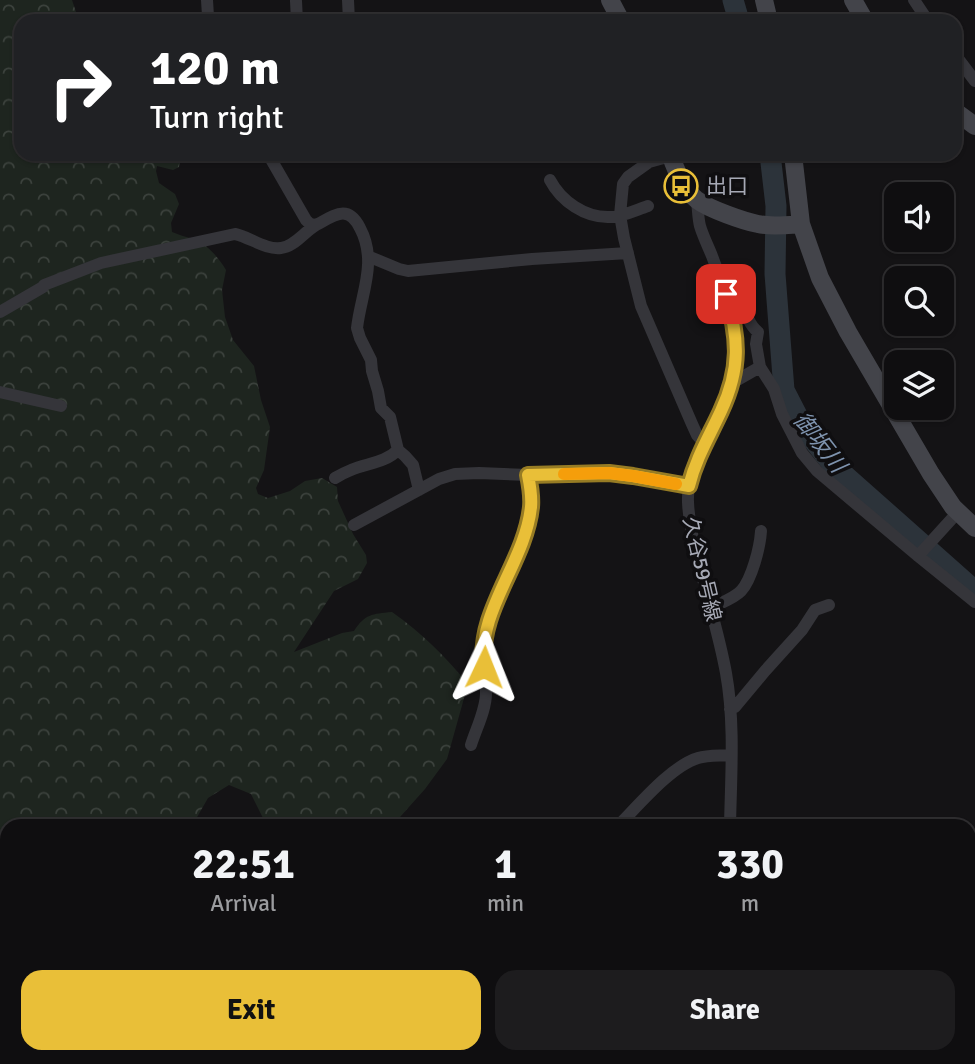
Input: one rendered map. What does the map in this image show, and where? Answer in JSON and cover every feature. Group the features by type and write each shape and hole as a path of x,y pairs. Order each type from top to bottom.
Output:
{"main road":[{"path":"673,161 688,190 697,200 713,209 759,225 798,225"},
{"path":"793,161 798,225 820,278 931,474 958,512 975,528"}],"street":[{"path":"962,64 975,81"},
{"path":"272,161 306,220 316,225"},
{"path":"652,161 628,177 623,184 621,215 624,238 641,306 697,435 704,443"},
{"path":"550,180 563,199 575,207 606,217 648,206"},
{"name":"久谷59号線","path":"697,200 700,227 726,294 737,344 732,383 722,410 704,443 689,486 689,520 726,674 730,709 730,819"},
{"path":"0,312 44,285 101,263 234,234 271,248 285,248 316,225 346,213 358,223 367,241 370,257 357,328 371,360 381,408 390,417 398,450 412,465 419,490"},
{"path":"370,257 408,271 628,253"},
{"path":"726,294 743,308 751,327 758,332 756,344 760,367 774,389 782,414 802,453 817,471 975,602"},
{"path":"732,383 760,367"},
{"path":"0,393 61,406"},
{"path":"335,478 349,470 384,460 398,450"},
{"path":"354,525 439,479 455,474 609,473 689,486"},
{"path":"471,745 486,695 483,645 486,631 509,576 531,507 528,475"},
{"path":"919,555 958,512"},
{"path":"710,608 739,593 744,587 761,542 761,531"},
{"path":"730,709 735,707 802,630 815,610 829,605"},
{"path":"625,819 671,773 695,759 731,755"}],"green space":[{"path":"0,0 72,0 76,14 14,14 14,161 180,161 179,167 173,170 157,166 156,171 159,183 175,194 179,204 171,223 172,232 204,244 226,270 222,290 225,317 233,340 254,366 270,427 264,470 256,488 258,494 268,498 290,491 305,481 322,478 337,487 338,501 366,555 367,563 358,579 334,591 294,652 354,631 370,616 392,612 433,645 468,684 447,759 398,819 264,819 251,794 229,785 208,798 196,819 0,819"}],"waterway":[{"name":"御坂川","path":"733,0 737,14"},
{"name":"御坂川","path":"771,161 776,206 775,274 784,390 803,427 833,465 975,591"}],"slow traffic":[{"path":"564,474 609,473 676,484"}],"place":[{"name":"出口","path":"681,186"}],"route":[{"path":"484,667 483,645 486,631 509,576 531,507 528,475 609,473 689,486 704,443 722,410 734,375 737,344 726,294"}]}
